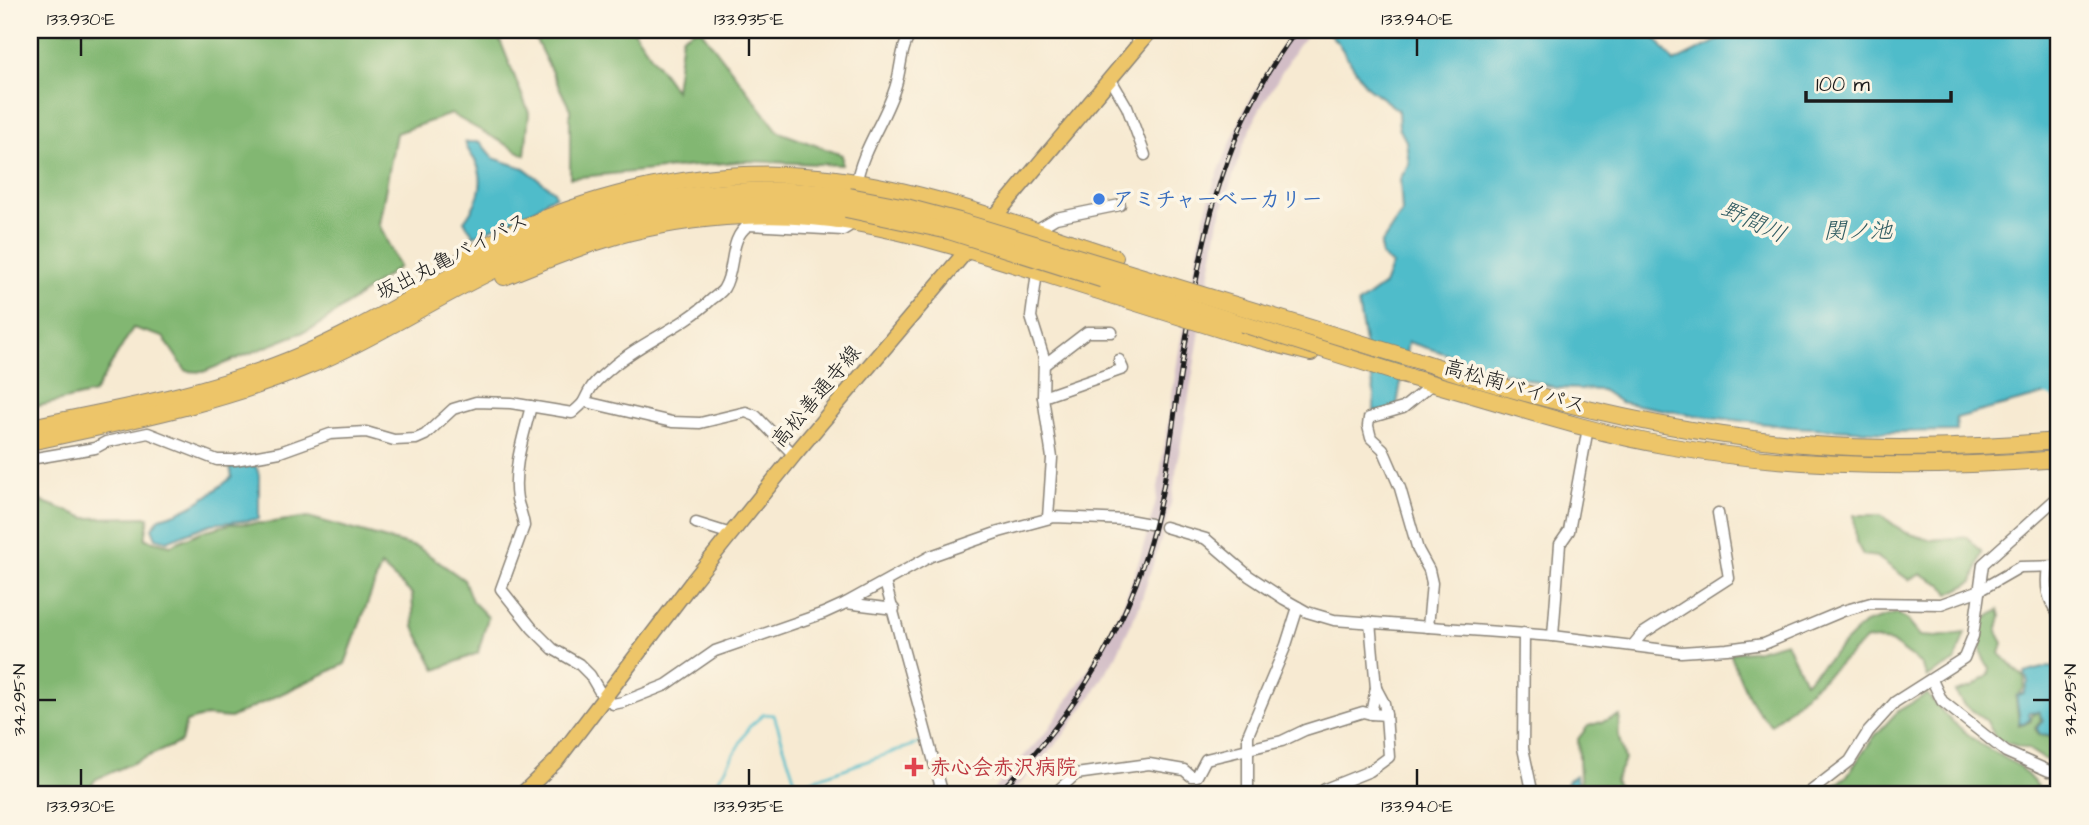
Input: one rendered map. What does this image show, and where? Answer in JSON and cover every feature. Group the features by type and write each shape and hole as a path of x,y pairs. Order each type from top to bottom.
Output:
{"highway":[{"name":"坂出丸亀バイパス","path":"30,428 171,397 269,368 303,355 379,318 482,260 538,234 592,215 646,201 698,193 815,191 850,202"},
{"name":"坂出丸亀バイパス","path":"30,442 173,411 307,367 363,341 490,272 544,248 602,228 656,214 701,207 850,202 906,207 981,234"},
{"path":"850,202 981,234 1034,231 1251,301 1416,360"},
{"path":"981,234 1037,272 1232,333 1410,377"},
{"name":"高松南バイパス","path":"981,234 1416,360 1489,384 1675,428 1816,445 1950,447 2059,441"},
{"name":"高松南バイパス","path":"981,234 1432,384 1588,428 1670,446 1816,462 1950,465 2059,458"}],"main road":[{"name":"高松善通寺線","path":"521,795 557,760 794,455 1151,30"}],"street":[{"path":"30,459 95,448 106,442 148,433 217,460 235,460 280,452 330,433 366,432 394,440 416,439 425,435 453,409 466,403 499,402 572,413 586,402 591,387 612,367 657,336 678,327 724,289 737,238 743,229 749,225 843,230 848,227 850,202 861,164 895,87 906,38 914,30"},
{"path":"1132,30 1139,45"},
{"path":"1110,78 1127,107 1145,155"},
{"path":"1034,231 1056,218 1120,205"},
{"path":"1037,272 1031,317 1044,358 1043,397 1052,458 1048,518"},
{"path":"1044,365 1087,332 1112,332"},
{"path":"1043,397 1123,369 1119,360"},
{"path":"1428,627 1432,583 1429,570 1418,550 1400,488 1382,449 1371,438 1368,426 1369,418 1403,408 1432,384"},
{"path":"586,402 672,422 699,423 746,412 756,416 794,455"},
{"path":"531,406 517,465 517,499 524,526 502,589 532,628 553,649 579,664 590,675 604,699 613,704 666,685 715,651 846,604 931,556 999,532 1048,518 1128,520 1150,524"},
{"path":"1553,636 1560,544 1569,531 1588,428"},
{"path":"1806,795 1850,761 1868,732 1895,702 1964,658 1973,636 1983,564 2059,496"},
{"path":"1633,646 1642,634 1729,578 1718,513"},
{"path":"696,523 731,534"},
{"path":"1165,527 1206,539 1249,576 1307,612 1334,620 1553,636 1681,652 1764,644 1843,611 1871,603 1941,604 1980,590 2020,567 2054,567 2046,582 2050,603 2059,615"},
{"path":"886,582 943,795"},
{"path":"846,604 894,609"},
{"path":"1248,795 1248,735 1286,645 1298,607"},
{"path":"1370,622 1376,688 1371,714"},
{"path":"1524,634 1523,748 1533,795"},
{"path":"1932,680 1942,701 2006,752 2049,771 2059,771"},
{"path":"1325,789 1370,771 1389,757 1384,703 1376,688"},
{"path":"1053,795 1076,774 1149,764 1184,770 1191,776 1197,776 1206,759 1282,741 1305,730 1363,712 1386,715"}],"shaded area":[{"path":"1292,30 1311,30 1297,47 1257,114 1242,149 1219,219 1171,503 1139,607 1116,656 1062,737 1010,795 988,795 1048,730 1101,650 1124,603 1156,501 1180,344 1205,214 1215,180 1245,109"}],"green space":[{"path":"30,30 496,30 529,113 525,155 451,114 396,133 379,224 399,267 316,327 203,372 186,371 163,337 133,328 94,393 30,408"},
{"path":"531,30 633,30 675,90 682,37 694,30 701,30 779,132 842,155 842,165 746,161 570,178 570,109"},
{"path":"30,497 86,518 149,517 145,539 171,545 203,531 230,524 267,523 308,517 419,548 464,580 472,601 488,617 478,653 436,670 414,627 412,594 381,566 345,664 230,718 206,716 186,722 181,742 96,779 84,795 30,795"},
{"path":"1854,515 1881,515 1904,532 1930,540 1967,537 1982,552 1973,582 1949,594 1943,585 1921,574 1909,580 1877,557 1863,555 1856,542"},
{"path":"1999,610 2001,616 1997,632 2003,643 2000,654 2025,679 2023,690 2016,696 2018,725 2031,721 2032,713 2039,713 2041,721 2035,728 2038,735 2059,738 2059,763 2044,759 2028,749 1997,740 1986,720 1963,704 1955,692 1972,687 1989,675 1990,669 1980,646 1983,620"},
{"path":"1897,613 1907,620 1920,636 1965,633 1955,661 1927,677 1921,664 1891,642 1867,639 1771,725 1751,701 1730,653 1758,650 1786,642 1805,682 1865,623"},
{"path":"1927,694 1948,718 1980,744 2019,766 2046,795 1822,795 1846,777 1874,737 1898,711"},
{"path":"1620,716 1618,734 1625,760 1615,780 1622,795 1581,795 1578,739 1588,726"}],"water":[{"name":"関ノ池","path":"1326,30 1649,30 1674,62 1739,30 2059,30 2059,385 2055,391 2047,394 1956,418 1957,431 1888,432 1792,427 1693,415 1620,402 1602,390 1556,388 1408,342 1397,405 1388,412 1374,411 1374,392 1358,304 1384,285 1392,264 1381,256 1381,244 1402,212 1400,179 1409,164 1406,141 1399,128 1398,110 1366,86 1338,43"},
{"path":"465,142 480,142 493,158 524,168 554,191 556,196 535,210 474,236 464,221 479,193 481,178"},
{"path":"256,466 259,475 259,519 211,524 167,541 156,538 152,528 160,518 190,507 216,490 232,477 230,467"},
{"path":"2046,667 2059,668 2059,736 2039,734 2037,728 2043,720 2038,711 2029,712 2030,719 2024,724 2019,723 2017,696 2024,693 2028,682 2025,673"},
{"path":"1576,775 1578,795 1562,795 1568,780"}],"waterway":[{"name":"野間川","path":"2033,380 2059,391"},
{"path":"705,795 723,773 749,727 764,714 774,715 798,785 925,741"}],"railway":[{"path":"996,795 1044,742 1086,684 1120,622 1134,589 1152,537 1161,499 1192,305 1212,208 1245,116 1268,72 1297,30"}],"place":[{"name":"アミチャーベーカリー","path":"1099,199"},
{"name":"赤心会赤沢病院","path":"914,767"}]}
